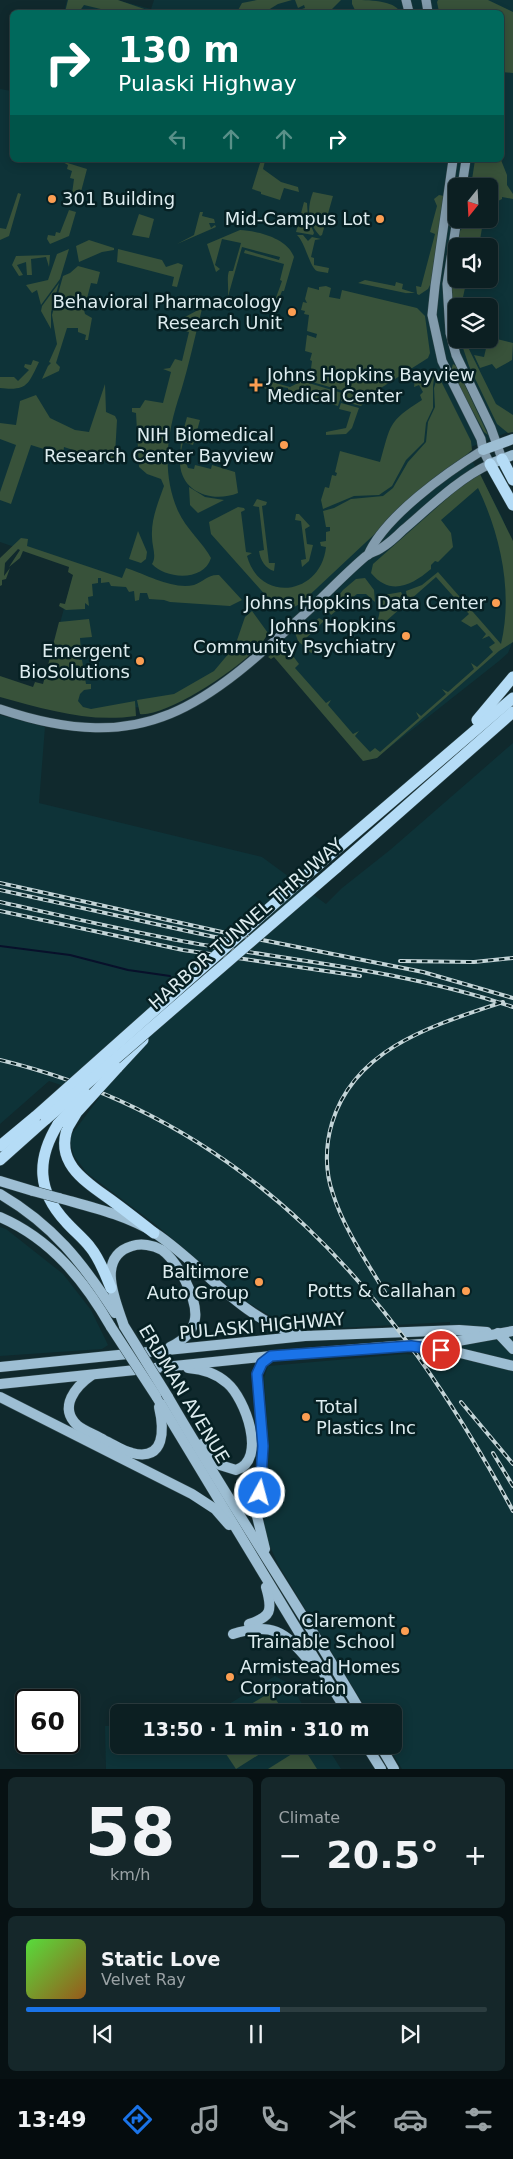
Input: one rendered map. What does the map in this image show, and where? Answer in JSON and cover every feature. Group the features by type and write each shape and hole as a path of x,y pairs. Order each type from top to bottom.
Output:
{"highway":[{"path":"507,457 513,480"},
{"path":"490,464 513,505"},
{"path":"455,746 499,696 513,676"},
{"name":"HARBOR TUNNEL THRUWAY","path":"0,1160 41,1118 318,865 513,698"},
{"name":"HARBOR TUNNEL THRUWAY","path":"0,1146 41,1118 162,1021 513,713"},
{"path":"111,1288 100,1262 58,1212 47,1195 42,1172 43,1160 46,1146 85,1095 117,1068 162,1021"},
{"path":"63,1126 65,1155 76,1174 154,1233"}],"main road":[{"path":"453,162 432,316 442,360 481,439 482,450 490,464"},
{"path":"463,178 466,162"},
{"path":"0,709 70,725 97,728 126,727 175,713 196,702 259,654 368,555 390,542 458,484 490,464 507,457 496,444 456,355 450,333 447,291 456,228"},
{"path":"368,555 381,532 423,493 456,466 482,450 513,439"},
{"path":"0,1181 102,1210 154,1233 252,1312 276,1327 305,1336"},
{"name":"ERDMAN AVENUE","path":"0,1194 19,1205 63,1241 86,1268 320,1641 356,1704"},
{"name":"ERDMAN AVENUE","path":"0,1217 36,1238 65,1262 94,1298 156,1396 263,1577 342,1704"},
{"path":"124,1326 111,1288 113,1262 117,1256 129,1247 153,1246 160,1249 172,1260 189,1289 196,1316 188,1336 163,1350"},
{"name":"PULASKI HIGHWAY","path":"0,1367 305,1336 452,1330 498,1333"},
{"name":"PULASKI HIGHWAY","path":"0,1384 271,1356 411,1346 458,1341 513,1331"},
{"path":"498,1333 513,1349"},
{"path":"411,1346 456,1352 513,1366"},
{"path":"269,1562 258,1524 263,1446 257,1374 262,1363 271,1356"},
{"path":"28,1364 29,1381"},
{"path":"168,1397 204,1447 220,1465 236,1470 245,1465 250,1454 251,1435 246,1412 236,1392 210,1372 170,1366"},
{"path":"94,1374 73,1392 69,1405 72,1418 80,1427 132,1453 146,1454 161,1442 164,1428 156,1396"},
{"path":"0,1397 204,1501 215,1509 245,1544"},
{"path":"263,1577 270,1603 268,1615 263,1620 251,1624 234,1634 257,1627 283,1634 301,1651 338,1697"},
{"path":"372,1754 381,1769"},
{"path":"385,1754 394,1769"}],"shaded area":[{"name":"Johns Hopkins Bayview Medical Center","path":"67,0 117,0 151,9 154,0 513,0 513,430 466,449 502,517 513,545 513,641 508,653 375,759 278,653 271,638 260,625 225,664 188,690 142,707 90,711 39,700 75,568 0,542 0,89 10,91 10,162 504,162 504,10 64,10"},
{"path":"0,715 45,727 39,803 262,857 326,904 342,888 390,850 513,743 513,1769 402,1769 393,1754 402,1754 402,1704 363,1704 278,1564 267,1540 264,1525 269,1446 264,1378 268,1366 405,1354 448,1358 450,1322 320,1329 286,1325 247,1302 155,1224 87,1173 74,1156 69,1138 99,1098 49,1081 0,1124"},
{"path":"0,1227 6,1229 63,1274 91,1310 108,1345 102,1349 0,1356"},
{"path":"275,1676 290,1684 302,1704 229,1704"},
{"path":"105,1726 110,1726 110,1754 332,1754 341,1769 106,1769"}],"green space":[{"path":"68,0 118,0 147,10 105,10 84,5 80,10 66,10"},
{"path":"257,0 292,0 278,4 268,10 238,10 242,3"},
{"path":"295,0 341,0 331,10 299,10 305,8 304,5 298,8"},
{"path":"352,0 373,1 392,5 398,10 355,10"},
{"path":"438,0 488,0 513,12 513,73 504,72 504,10 439,10"},
{"path":"63,162 87,169 78,203 71,201 74,179 70,178 72,171 67,169 68,165"},
{"path":"260,162 265,162 263,169 281,182 298,187 299,192 284,188 280,200 252,189"},
{"path":"475,162 502,162 507,175 507,185 513,194 513,199 502,197 498,201 498,178 472,178"},
{"path":"313,192 333,196 322,235 320,236 309,215"},
{"path":"18,193 21,194 9,236 0,240 0,228 6,229"},
{"path":"439,195 444,196 432,281 428,289 419,295 417,294 416,286 421,287 435,234 430,232 437,206 434,199"},
{"path":"304,202 307,203 308,218 314,233 313,235 296,232"},
{"path":"69,210 76,212 69,236 50,244 47,239 48,235 55,236 56,232 60,233"},
{"path":"200,212 203,212 202,216 214,219 215,223 209,223 211,228 215,225 216,227 177,244 194,235"},
{"path":"139,214 154,219 149,238 132,235"},
{"path":"462,228 482,228 480,238 458,238 459,232"},
{"path":"240,230 263,234 279,240 290,250 294,257 284,291 282,291 280,296 282,297 279,307 273,306 282,281 280,280 284,264 244,253 245,250 279,260 280,257 242,247 227,300 229,271 233,271 241,243 222,239 215,265 220,269 216,272 207,244"},
{"path":"297,235 303,235 308,241 312,237 321,239 315,240 311,257 314,258 314,265 329,268 328,273 314,269 303,243"},
{"path":"89,240 114,248 114,250 102,252 79,262 76,246"},
{"path":"69,249 60,279 41,305 37,290 32,293 26,285 48,280 57,254"},
{"path":"118,249 162,260 166,267 178,263 183,265 177,287 172,286 174,277 117,262"},
{"path":"50,255 49,267 46,257 31,259 32,275 27,275 26,262 17,265 23,275 19,276 12,265 16,256"},
{"path":"78,266 100,272 97,284 91,283 84,310 85,314 92,318 88,340 85,340 86,335 78,332 78,328 67,328 56,363 60,367 59,371 42,379 51,363 49,362 57,344 52,315 63,276"},
{"path":"365,280 395,286 396,282 403,284 402,289 415,293 406,293 358,283"},
{"path":"59,283 51,312 51,329 41,311 42,306"},
{"path":"326,286 331,288 329,297 340,299 342,290 417,308 425,316 430,353 428,358 373,393 361,406 341,401 344,391 312,382 310,376 312,353 305,351 307,335 316,338 317,334 307,331 309,315 304,314 305,311 301,310 303,302 307,303 305,299 308,287 319,290 319,287"},
{"path":"451,288 465,288 463,298 452,298"},
{"path":"202,309 172,421 169,436 168,466 169,481 178,511 211,558 207,566 201,571 184,576 166,573 152,564 154,555 152,537 155,511 164,486 161,479 147,474 139,467 136,413 132,412 132,408 140,408 145,400 163,403 171,372 163,369 170,368 175,359 182,361 189,332 168,326"},
{"path":"498,339 513,343 512,360 496,369 492,364 480,368 474,355 484,357 486,348 498,348"},
{"path":"463,348 468,348 496,404 513,415 513,432 508,433 497,424 469,366"},
{"path":"33,360 39,362 26,385 9,389 0,388 0,377 14,377 18,381 29,370 24,367 25,364 31,365"},
{"path":"453,364 456,366 488,435 484,432 451,371"},
{"path":"435,371 433,408 426,423 424,442 406,460 392,486 379,495 354,496 323,509 321,500 325,487 329,488 332,475 336,476 337,473 335,472 340,451 380,462 392,425 402,414 422,400 420,395 423,392 419,385 414,387 415,378 425,372"},
{"path":"438,375 471,441 472,450 380,529 301,603 291,609 277,608 211,534 209,522 238,507 244,508 245,510 241,512 246,552 252,553 247,556 254,571 264,582 276,587 290,587 302,584 313,575 322,563 326,547 321,546 320,542 326,541 326,532 330,531 330,527 326,527 323,511 334,508 351,499 383,496 393,488 408,462 426,442 428,422 435,407 434,388"},
{"path":"302,381 342,393 338,406 288,392 288,388 282,387 281,393 250,384 272,382 290,387"},
{"path":"105,384 106,412 115,416 117,420 113,461 106,462 101,457 96,458 86,455 84,462 70,458 73,450 64,447 63,455 31,445 11,504 0,500 0,492 16,445 0,439 0,423 16,425 20,401 36,395 50,418 75,430 89,432"},
{"path":"341,403 359,408 352,428 346,434 326,435 326,432 346,428 351,412 339,409"},
{"path":"187,417 200,420 193,445 183,442 181,451 190,453 187,461 180,461 181,439"},
{"path":"186,463 188,468 194,469 195,465 211,469 212,465 235,472 238,493 219,497 209,496 193,489 186,482 182,474 180,464"},
{"path":"480,474 513,541 513,642 499,651 377,758 363,761 274,657 271,659 268,657 284,644 299,664 295,668 326,703 331,700 328,705 353,734 359,731 355,736 370,752 375,748 380,752 419,718 416,712 421,716 446,694 442,689 448,692 474,669 471,663 477,667 493,652 489,647 495,643 489,636 482,639 486,634 477,624 471,627 461,621 469,614 436,577 376,630 372,627 378,620 384,595 401,592 404,598 407,598 406,591 422,585 438,572 501,644 506,605 503,565 493,525 478,488 441,520 451,533 453,547 438,562 435,561 431,565 431,569 416,580 401,586 386,584 378,580 371,573 373,564 461,486"},
{"path":"189,487 205,497 224,500 198,513 190,505"},
{"path":"257,499 267,502 266,505 262,506 269,563 275,563 274,571 262,561 259,551 264,550 259,507 253,506"},
{"path":"296,514 299,514 310,526 305,529 307,544 313,545 309,561 302,567 301,560 306,559 301,521 295,520"},
{"path":"138,531 147,552 146,559 141,563 129,559"},
{"path":"21,538 28,539 27,546 122,578 126,568 169,584 186,586 194,585 212,576 219,575 242,600 230,606 170,602 149,599 147,593 140,593 139,600 135,601 134,591 129,592 126,587 111,586 109,582 101,583 101,578 98,578 98,583 92,584 93,596 88,597 89,606 85,603 85,609 66,610 59,606 60,603 65,604 73,575 68,572 69,567 23,551 20,558 9,567 20,550 18,549 5,563 4,576 10,568 6,579 2,580 2,585 0,586 0,558"},
{"path":"365,578 374,590 375,602 366,594 357,594 331,615 328,610 343,590 356,579"},
{"path":"252,611 268,633 261,644 248,656 211,684 190,696 153,713 140,714 137,700 174,694 214,671 235,646 245,617"},
{"path":"319,618 324,621 305,639 314,649 319,647 317,652 311,653 298,641 295,633 310,626"},
{"path":"89,619 92,637 80,638 81,652 53,645 59,622"},
{"path":"55,648 77,654 79,660 82,660 86,684 91,684 91,689 84,690 80,694 78,701 83,707 91,709 135,701 136,716 101,718 67,714 0,697 0,676 33,687 35,682 43,684 52,650"},
{"path":"271,1692 279,1704 251,1704"},
{"path":"226,1754 260,1754 236,1769"},
{"path":"292,1754 307,1754 317,1769 268,1769"}],"waterway":[{"path":"0,946 70,955 128,970 170,976"}],"railway":[{"path":"0,883 222,932 423,972 513,998"},
{"path":"0,890 233,941"},
{"path":"0,902 189,942 403,978 440,986 513,1007"},
{"path":"0,911 183,950 360,976"},
{"path":"400,961 474,962 513,958"},
{"path":"386,1294 350,1233 330,1186 327,1159 332,1123 343,1097 359,1075 378,1057 425,1030 503,1002"},
{"path":"0,1060 89,1088 169,1125 241,1172 306,1227 365,1289 418,1357 468,1432 513,1511"},
{"path":"461,1402 513,1464"},
{"path":"493,1453 513,1486"}],"place":[{"name":"301 Building","path":"52,199"},
{"name":"Mid-Campus Lot","path":"380,219"},
{"name":"Behavioral Pharmacology Research Unit","path":"292,312"},
{"name":"Johns Hopkins Bayview Medical Center","path":"256,385"},
{"name":"NIH Biomedical Research Center Bayview","path":"284,445"},
{"name":"Johns Hopkins Data Center","path":"496,603"},
{"name":"Johns Hopkins Community Psychiatry","path":"406,636"},
{"name":"Emergent BioSolutions","path":"140,661"},
{"name":"Baltimore Auto Group","path":"259,1282"},
{"name":"Potts & Callahan","path":"466,1291"},
{"name":"Total Plastics Inc","path":"306,1417"},
{"name":"Claremont Trainable School","path":"405,1631"},
{"name":"Armistead Homes Corporation","path":"230,1677"}],"route":[{"path":"260,1493 263,1446 257,1374 262,1363 271,1356 303,1353 411,1346 441,1350"}]}
